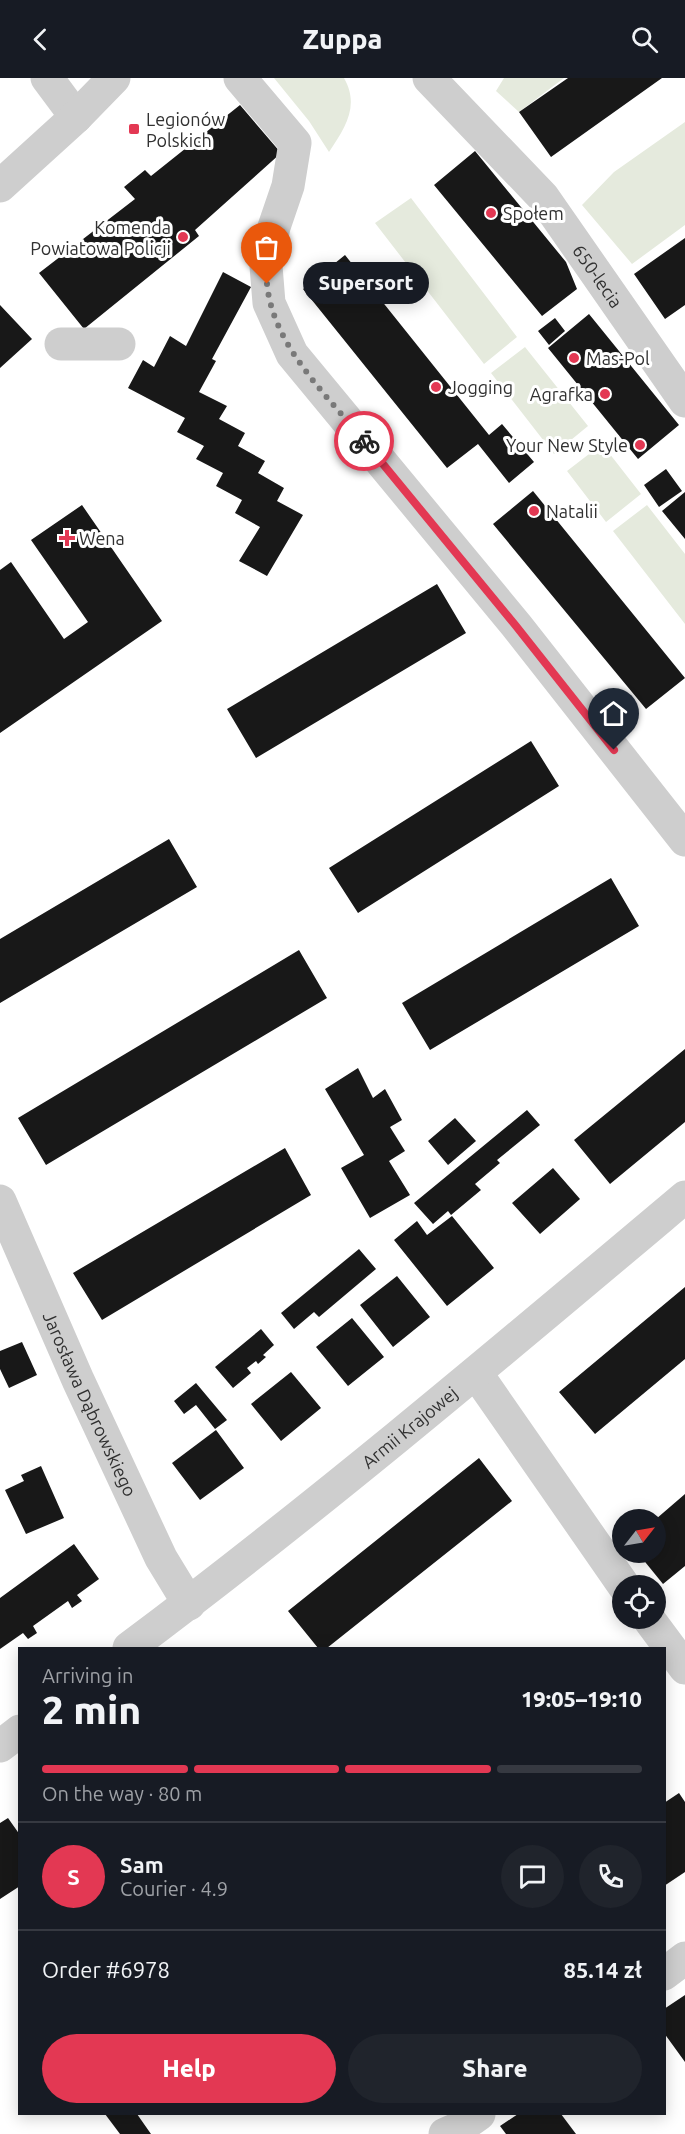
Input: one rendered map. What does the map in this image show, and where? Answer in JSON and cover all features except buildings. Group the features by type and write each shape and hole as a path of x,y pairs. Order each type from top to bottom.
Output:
{"street":[{"path":"47,78 76,117"},
{"path":"0,186 76,117 114,78"},
{"path":"240,78 295,143 288,186 274,227 266,266 269,303 292,354 516,626 685,840"},
{"name":"650-lecia","path":"438,81 543,197 685,401"},
{"path":"61,344 119,344"},
{"name":"Armii Krajowej","path":"130,1647 262,1547 685,1197"},
{"name":"Jarosława Dąbrowskiego","path":"0,1201 78,1380 160,1558 189,1604"},
{"path":"476,1372 616,1575"},
{"path":"656,1629 685,1668"},
{"path":"0,1746 18,1732"},
{"path":"666,1972 685,1958"},
{"path":"445,2134 461,2127 478,2115"}],"shaded area":[{"path":"274,78 344,78 349,88 351,107 345,125 329,152 309,121"},
{"path":"504,78 564,78 519,112 496,91"},
{"path":"685,122 685,225 632,264 582,205 614,172"},
{"path":"411,198 517,337 484,364 375,223"},
{"path":"525,347 588,426 554,454 491,373"},
{"path":"602,444 641,494 606,522 567,471"},
{"path":"647,505 685,554 685,624 613,531"}],"way so far":[{"path":"267,284 269,303 292,354 364,441"}],"place":[{"name":"Legionów Polskich","path":"134,129"},
{"name":"Społem","path":"491,213"},
{"name":"Komenda Powiatowa Policji","path":"183,237"},
{"name":"Supersort","path":"267,284"},
{"name":"Mas-Pol","path":"574,358"},
{"name":"Jogging","path":"436,387"},
{"name":"Agrafka","path":"605,394"},
{"name":"Your New Style","path":"640,445"},
{"name":"Natalii","path":"534,511"},
{"name":"Wena","path":"67,538"}],"route":[{"path":"364,441 516,626 614,750"}]}
